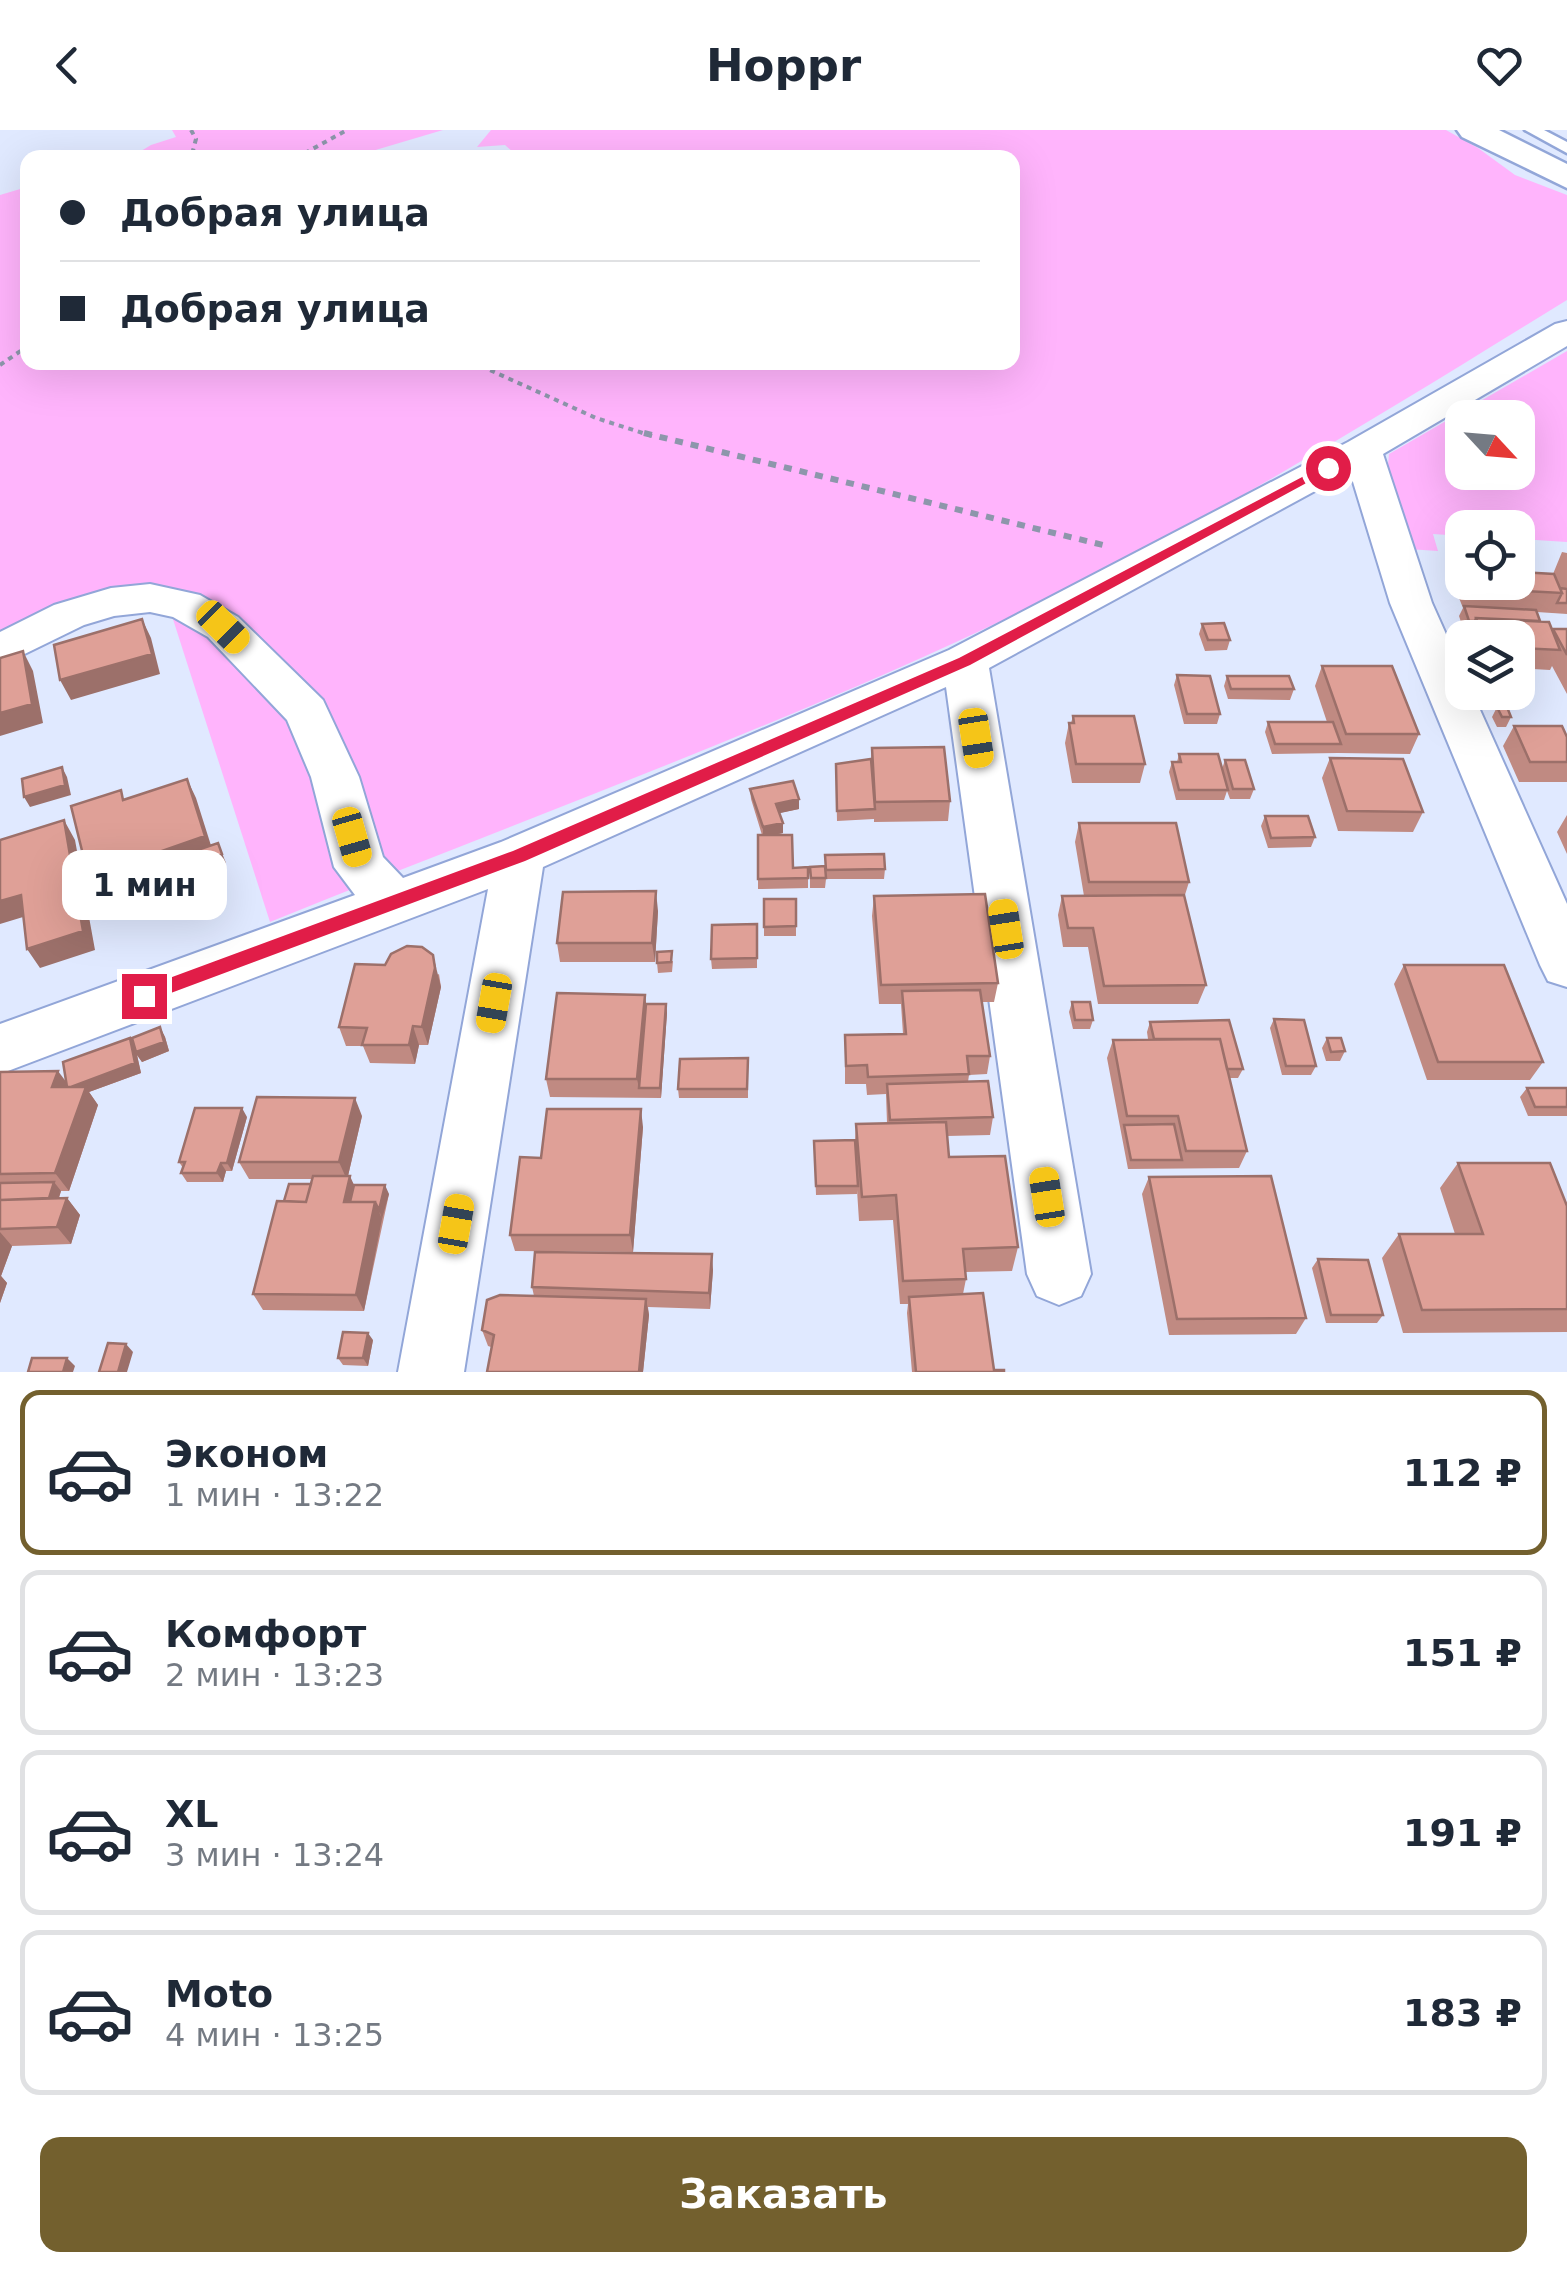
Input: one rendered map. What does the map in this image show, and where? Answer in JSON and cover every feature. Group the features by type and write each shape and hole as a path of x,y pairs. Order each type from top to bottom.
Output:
{"street":[{"path":"1474,130 1567,178"},
{"path":"0,1049 519,856 965,661 1362,450 1567,331"},
{"path":"1362,450 1411,603 1567,965"},
{"path":"0,651 69,615 112,602 150,598 185,605 223,627 307,712 335,777 360,867 394,902"},
{"path":"965,661 1059,1274"},
{"path":"431,1372 519,856"}],"lane":[{"path":"1533,130 1567,148"}],"path":[{"path":"311,150 347,130"},
{"path":"490,370 596,418 689,447 912,496 1156,559"}],"shaded area":[{"path":"172,130 443,130 376,150 143,150 176,137"},
{"path":"491,130 1446,130 1515,175 1567,195 1567,300 1252,490 1057,594 767,724 270,922 163,588 124,585 57,611 0,643 0,195 20,189 20,370 1020,370 1020,150 477,147"},
{"path":"1567,351 1567,542 1535,540 1535,510 1445,510 1445,535 1433,534 1438,551 1408,549 1387,476 1389,454 1445,422 1445,490 1535,490 1535,400 1482,400"}],"building":[{"path":"1535,573 1554,574 1562,593 1535,592"},
{"path":"1560,588 1567,589 1567,603 1557,603"},
{"path":"1464,606 1536,610 1540,621 1476,618 1469,620"},
{"path":"142,619 152,654 60,680 54,645"},
{"path":"1535,621 1549,622 1560,650 1535,649"},
{"path":"1224,623 1230,640 1208,640 1202,624"},
{"path":"1553,629 1567,629 1567,655"},
{"path":"23,651 32,704 0,713 0,658"},
{"path":"1322,666 1392,666 1419,734 1346,734"},
{"path":"1177,675 1210,676 1220,714 1187,714"},
{"path":"1227,676 1289,676 1294,689 1231,689"},
{"path":"1498,710 1508,710 1511,717 1502,717"},
{"path":"1073,716 1134,716 1145,764 1076,764 1069,723 1074,723"},
{"path":"1268,722 1333,722 1341,744 1275,744"},
{"path":"1514,726 1562,726 1567,737 1567,762 1530,762"},
{"path":"944,747 950,801 875,802 872,748"},
{"path":"1179,754 1218,754 1228,790 1179,790 1172,762 1181,762"},
{"path":"1330,758 1403,759 1423,812 1347,811"},
{"path":"871,759 875,809 837,811 836,764"},
{"path":"1225,760 1245,760 1254,789 1233,789"},
{"path":"62,767 65,785 24,797 22,779"},
{"path":"187,779 205,836 136,860 139,870 91,887 71,806 121,790 123,800"},
{"path":"793,781 799,799 776,804 783,823 763,827 750,789"},
{"path":"1265,816 1308,816 1315,837 1271,838"},
{"path":"64,820 83,931 27,949 21,895 0,901 0,840"},
{"path":"1079,823 1176,823 1189,882 1089,882"},
{"path":"758,835 792,835 793,868 808,867 808,878 758,879"},
{"path":"218,843 222,854 193,864 196,874 167,884 162,862"},
{"path":"884,854 885,869 826,870 825,855"},
{"path":"825,866 826,878 811,878 810,867"},
{"path":"656,891 652,943 557,943 563,892"},
{"path":"985,894 998,983 881,985 874,896"},
{"path":"1184,895 1206,985 1104,986 1093,928 1068,928 1062,896"},
{"path":"764,899 796,899 796,926 764,927"},
{"path":"757,924 757,958 711,959 712,925"},
{"path":"407,946 422,947 433,955 435,968 422,1027 413,1026 409,1045 362,1045 367,1028 339,1027 355,964 385,965 391,954"},
{"path":"672,951 671,962 657,963 657,952"},
{"path":"1404,965 1504,965 1543,1062 1438,1062"},
{"path":"980,990 990,1056 967,1056 969,1074 868,1077 867,1065 846,1066 845,1035 906,1034 902,991"},
{"path":"557,993 645,995 637,1079 546,1079"},
{"path":"1072,1002 1090,1002 1093,1020 1075,1020"},
{"path":"646,1004 666,1004 660,1088 639,1088"},
{"path":"1274,1019 1304,1020 1316,1066 1286,1066"},
{"path":"1229,1020 1243,1069 1227,1069 1220,1039 1154,1039 1150,1022"},
{"path":"160,1027 164,1042 136,1052 132,1038"},
{"path":"130,1038 135,1063 67,1087 63,1062"},
{"path":"1327,1038 1341,1038 1345,1051 1331,1052"},
{"path":"1220,1039 1247,1151 1186,1151 1178,1116 1127,1116 1113,1040"},
{"path":"748,1058 747,1089 678,1089 680,1059"},
{"path":"58,1071 52,1087 86,1087 55,1173 0,1174 0,1072"},
{"path":"988,1081 993,1117 890,1120 887,1084"},
{"path":"1527,1088 1567,1088 1567,1107 1535,1107"},
{"path":"257,1097 355,1098 339,1162 239,1162"},
{"path":"195,1108 242,1108 227,1163 221,1163 217,1173 181,1173 185,1162 179,1162"},
{"path":"547,1109 641,1109 630,1235 510,1235 520,1157 541,1158"},
{"path":"946,1122 949,1157 1005,1156 1018,1247 963,1249 966,1279 903,1281 896,1195 862,1197 856,1124"},
{"path":"1174,1124 1182,1160 1131,1160 1124,1125"},
{"path":"855,1140 858,1186 816,1186 814,1141"},
{"path":"1458,1163 1550,1163 1567,1206 1567,1309 1422,1310 1399,1234 1483,1234"},
{"path":"313,1176 350,1176 344,1202 375,1202 356,1295 253,1294 277,1201 306,1202"},
{"path":"1271,1176 1306,1318 1177,1319 1149,1177"},
{"path":"54,1182 49,1198 0,1200 0,1183"},
{"path":"289,1184 311,1184 306,1202 284,1201"},
{"path":"354,1185 385,1185 379,1210 375,1202 350,1202"},
{"path":"67,1198 57,1227 0,1229 0,1200"},
{"path":"535,1252 712,1254 709,1293 532,1287"},
{"path":"1318,1259 1368,1260 1383,1315 1331,1315"},
{"path":"983,1293 994,1370 1004,1372 916,1372 909,1297"},
{"path":"500,1295 646,1299 639,1372 487,1372 494,1335 482,1330 487,1300"},
{"path":"343,1332 368,1333 363,1358 338,1358"},
{"path":"108,1343 126,1344 118,1372 99,1372"},
{"path":"32,1358 67,1358 63,1372 28,1372"}],"route":[{"path":"144,996 519,856 965,661 1328,468"}]}
